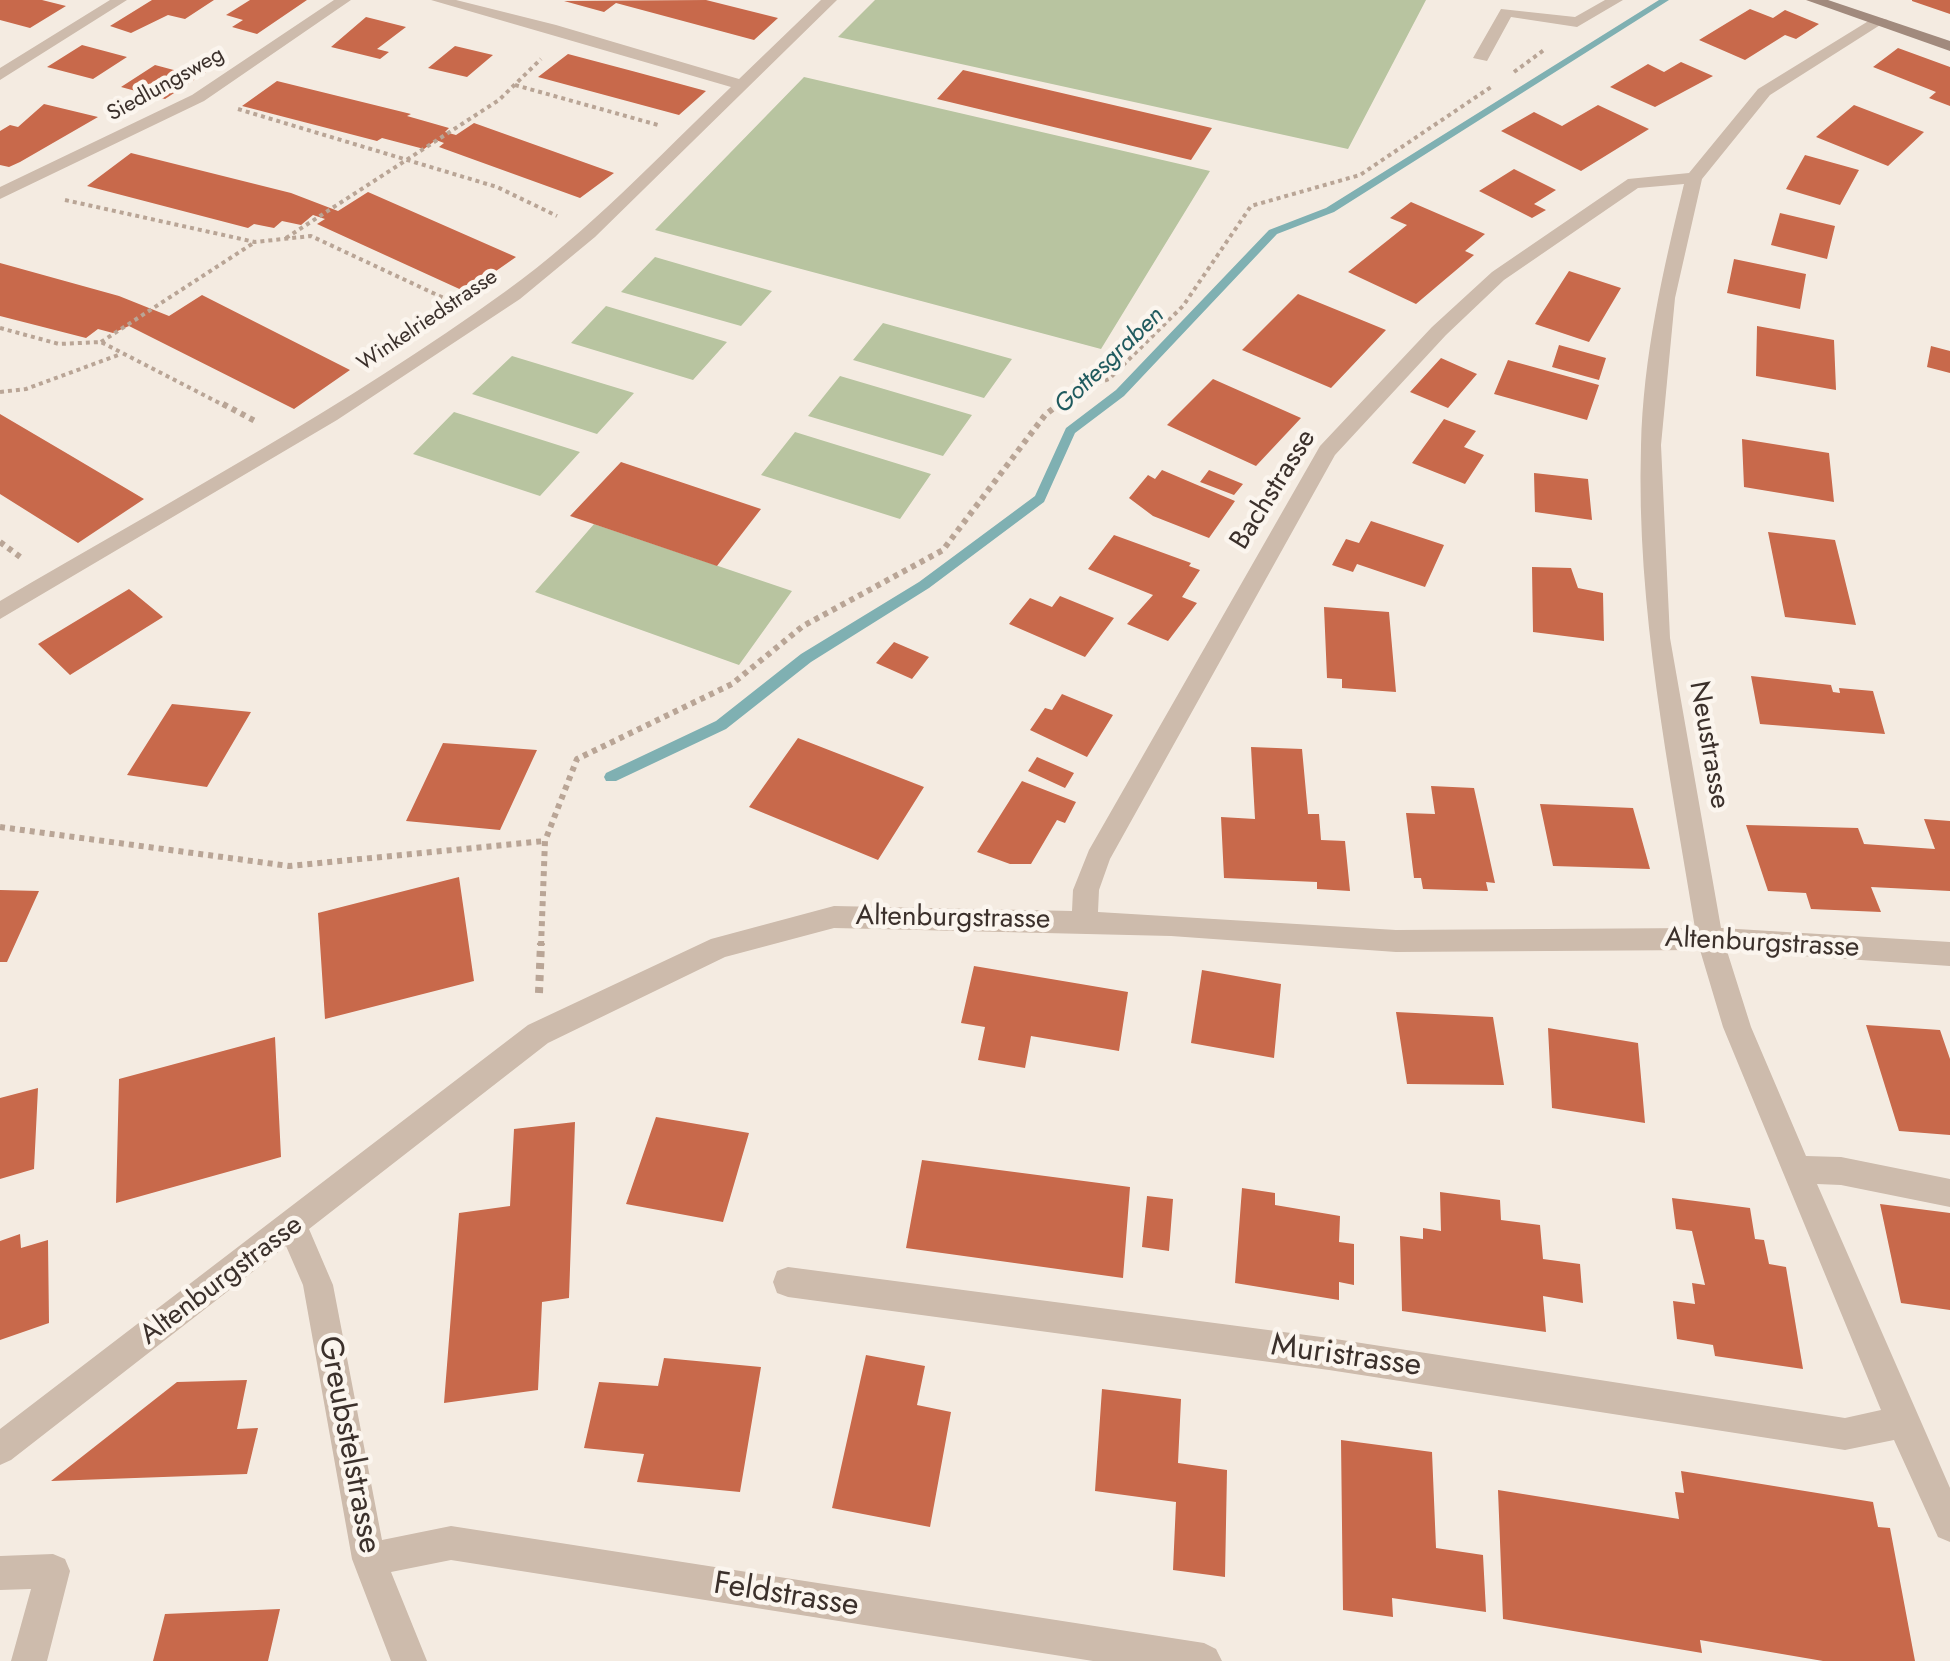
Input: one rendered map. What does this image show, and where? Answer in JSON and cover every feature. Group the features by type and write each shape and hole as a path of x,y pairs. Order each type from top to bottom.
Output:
{"street":[{"path":"0,75 120,0"},
{"name":"Siedlungsweg","path":"8,190 198,98 344,0"},
{"path":"438,0 574,34 744,86"},
{"name":"Winkelriedstrasse","path":"0,611 330,416 458,334 589,233 830,0"},
{"path":"1480,58 1506,12 1577,22 1616,0"},
{"path":"1813,0 1950,46"},
{"name":"Neustrasse","path":"1880,20 1764,92 1694,178 1666,298 1651,446 1659,638 1710,938 1737,1027 1902,1422 1950,1525"},
{"name":"Bachstrasse","path":"1084,921 1086,890 1098,857 1327,450 1439,331 1498,276 1634,183 1694,178"},
{"name":"Altenburgstrasse","path":"0,1450 538,1034 720,947 834,917 1084,921 1396,942 1710,938 1950,954"},
{"path":"1795,1170 1841,1171 1950,1193"},
{"name":"Greubstelstrasse","path":"293,1227 318,1285 368,1559 410,1661"},
{"name":"Muristrasse","path":"788,1282 1329,1354 1845,1434 1902,1422"},
{"name":"Feldstrasse","path":"368,1559 451,1544 1204,1661"},
{"path":"0,1574 53,1571 29,1661"}],"path":[{"path":"538,1034 545,841 578,759 732,684 803,626 870,586 943,550 1045,415 1072,394 1109,378 1184,306 1251,206 1360,175 1530,61 1577,22"},
{"path":"285,239 414,159 499,100 524,72 574,34"},
{"path":"514,85 692,134"},
{"path":"198,98 414,159 497,187 558,217"},
{"path":"8,190 255,242 312,236 448,300"},
{"path":"0,328 59,344 102,342 255,242"},
{"path":"102,342 274,430"},
{"path":"0,392 26,389 121,354"},
{"path":"0,826 289,866 545,841"}],"green space":[{"path":"875,0 1426,0 1348,149 838,37"},
{"path":"804,77 1210,171 1101,349 655,230"},
{"path":"655,257 772,291 741,326 621,292"},
{"path":"606,306 727,342 693,380 571,343"},
{"path":"883,323 1012,359 984,398 853,360"},
{"path":"512,356 634,393 597,434 472,394"},
{"path":"840,376 972,415 943,456 808,416"},
{"path":"454,412 580,452 540,496 413,454"},
{"path":"795,432 931,474 900,519 761,475"},
{"path":"594,524 792,591 739,665 535,592"}],"building":[{"path":"0,0 42,0 66,6 30,28 0,20"},
{"path":"152,0 214,0 185,19 168,15 131,33 110,26"},
{"path":"250,0 307,0 257,34 232,27 243,20 226,15"},
{"path":"706,0 778,18 754,40 616,3 604,12 564,1"},
{"path":"1950,0 1950,14 1912,1"},
{"path":"1750,9 1773,18 1785,10 1819,24 1796,39 1785,35 1745,60 1699,40"},
{"path":"366,17 406,27 377,49 389,52 380,59 331,47"},
{"path":"82,45 127,57 93,79 47,67"},
{"path":"455,46 493,55 467,77 428,68"},
{"path":"1898,48 1950,67 1950,106 1929,98 1936,92 1873,67"},
{"path":"568,54 706,91 679,115 538,77"},
{"path":"1681,62 1713,76 1655,107 1610,87 1648,64 1664,72"},
{"path":"155,65 185,73 195,66 209,70 165,99 121,87"},
{"path":"963,70 1212,128 1191,160 937,99"},
{"path":"277,81 411,114 407,116 449,128 445,132 456,135 474,123 614,173 580,198 439,147 444,143 436,140 424,149 382,138 377,141 242,106"},
{"path":"44,104 98,117 20,162 9,167 0,165 0,131 10,125 18,127"},
{"path":"1598,105 1649,129 1581,171 1501,131 1534,112 1562,126"},
{"path":"1854,105 1924,132 1888,166 1816,137"},
{"path":"131,153 291,193 338,211 368,192 516,257 466,292 317,224 325,219 313,215 301,225 282,221 274,228 254,224 248,228 87,186"},
{"path":"1805,155 1859,170 1840,205 1786,189"},
{"path":"1514,169 1556,190 1534,204 1546,210 1532,218 1479,191"},
{"path":"1411,202 1485,234 1465,251 1474,255 1416,304 1348,272 1407,225 1390,218"},
{"path":"1780,213 1835,226 1827,259 1771,245"},
{"path":"1734,259 1806,274 1800,309 1727,293"},
{"path":"0,263 119,296 169,316 202,295 350,370 294,409 129,326 113,333 98,329 86,338 0,316"},
{"path":"1569,271 1621,288 1589,342 1535,324"},
{"path":"1298,294 1386,330 1331,388 1242,350"},
{"path":"1757,326 1834,340 1836,390 1756,376"},
{"path":"1559,345 1606,358 1599,380 1552,367"},
{"path":"1931,346 1950,351 1950,373 1927,367"},
{"path":"1441,358 1477,374 1448,408 1410,392"},
{"path":"1508,360 1599,385 1587,420 1494,394"},
{"path":"1213,379 1301,418 1256,466 1167,425"},
{"path":"0,414 144,499 78,543 0,494"},
{"path":"1444,419 1476,431 1464,447 1484,455 1465,484 1412,463"},
{"path":"1742,439 1829,453 1834,502 1744,487"},
{"path":"621,462 761,509 717,566 570,516"},
{"path":"1162,470 1235,501 1209,538 1153,516 1129,498 1148,475 1155,479"},
{"path":"1209,470 1243,484 1234,495 1200,482"},
{"path":"1534,473 1588,479 1592,520 1535,512"},
{"path":"1371,521 1444,545 1425,587 1357,564 1353,572 1332,565 1346,539 1359,543"},
{"path":"1768,532 1835,540 1856,625 1785,617"},
{"path":"1114,535 1191,563 1189,566 1200,570 1182,597 1197,603 1168,641 1127,624 1153,595 1088,569"},
{"path":"1532,567 1571,568 1578,588 1603,593 1604,641 1533,632"},
{"path":"129,589 163,617 70,675 38,644"},
{"path":"1060,596 1114,618 1085,657 1009,624 1030,598 1052,607"},
{"path":"1324,607 1389,612 1396,692 1342,688 1342,679 1327,678"},
{"path":"894,642 929,657 912,679 876,663"},
{"path":"1751,676 1831,685 1833,692 1840,693 1839,688 1873,691 1885,734 1760,724"},
{"path":"1062,694 1113,715 1087,757 1030,730 1045,708 1052,710"},
{"path":"172,704 251,712 207,787 127,775"},
{"path":"798,738 924,787 878,860 749,807"},
{"path":"443,743 537,750 500,830 406,821"},
{"path":"1251,747 1302,749 1308,814 1319,814 1321,840 1345,841 1350,891 1317,889 1317,882 1224,878 1221,817 1255,819"},
{"path":"1037,757 1074,773 1065,788 1028,771"},
{"path":"1022,781 1076,802 1065,823 1057,820 1031,864 1010,864 977,852"},
{"path":"1431,786 1474,788 1495,883 1486,882 1488,891 1423,889 1421,878 1414,878 1406,813 1435,814"},
{"path":"1540,804 1633,808 1650,869 1553,866"},
{"path":"1924,819 1950,821 1950,891 1871,887 1881,912 1811,909 1806,893 1768,891 1746,825 1858,828 1864,844 1935,849"},
{"path":"459,877 474,981 325,1019 318,913"},
{"path":"0,890 39,891 7,962 0,962"},
{"path":"974,966 1128,992 1119,1051 1031,1036 1025,1068 978,1060 985,1027 961,1023"},
{"path":"1202,970 1281,984 1274,1058 1191,1043"},
{"path":"1396,1012 1493,1017 1504,1085 1407,1084"},
{"path":"1866,1025 1940,1030 1950,1059 1950,1135 1899,1131"},
{"path":"1548,1028 1638,1043 1645,1123 1552,1108"},
{"path":"275,1037 281,1157 116,1203 119,1079"},
{"path":"38,1088 34,1169 0,1179 0,1098"},
{"path":"656,1117 749,1133 723,1222 626,1204"},
{"path":"575,1122 569,1298 542,1302 538,1390 444,1403 459,1213 510,1206 514,1129"},
{"path":"922,1160 1130,1187 1123,1278 906,1248"},
{"path":"1242,1188 1275,1193 1275,1205 1340,1216 1339,1242 1354,1244 1354,1285 1339,1282 1339,1300 1235,1283"},
{"path":"1440,1192 1500,1200 1501,1220 1540,1225 1543,1259 1580,1264 1583,1303 1543,1296 1546,1332 1402,1311 1400,1236 1423,1239 1423,1228 1441,1231"},
{"path":"1147,1196 1173,1199 1169,1251 1142,1247"},
{"path":"1672,1198 1750,1208 1755,1239 1764,1240 1769,1264 1786,1267 1803,1369 1715,1356 1713,1345 1677,1339 1673,1301 1695,1304 1692,1283 1705,1285 1692,1231 1676,1229"},
{"path":"1880,1204 1950,1213 1950,1310 1901,1303"},
{"path":"20,1234 21,1248 48,1240 49,1323 0,1340 0,1241"},
{"path":"866,1355 925,1366 917,1405 951,1412 930,1527 832,1508"},
{"path":"664,1358 761,1367 740,1492 637,1482 644,1454 584,1448 599,1382 658,1386"},
{"path":"247,1380 237,1429 258,1428 247,1474 51,1481 177,1382"},
{"path":"1102,1389 1181,1399 1178,1463 1227,1470 1225,1577 1173,1570 1176,1502 1095,1491"},
{"path":"1341,1440 1432,1452 1436,1548 1483,1555 1486,1612 1392,1598 1393,1617 1343,1610"},
{"path":"1681,1471 1873,1502 1878,1527 1890,1528 1915,1661 1823,1661 1700,1640 1702,1653 1503,1619 1498,1490 1679,1519 1675,1492 1684,1493"},
{"path":"280,1609 268,1661 153,1661 165,1614"}],"waterway":[{"name":"Gottesgraben","path":"611,777 721,725 806,658 924,585 1040,499 1070,431 1120,393 1273,232 1330,210 1665,0"}]}
